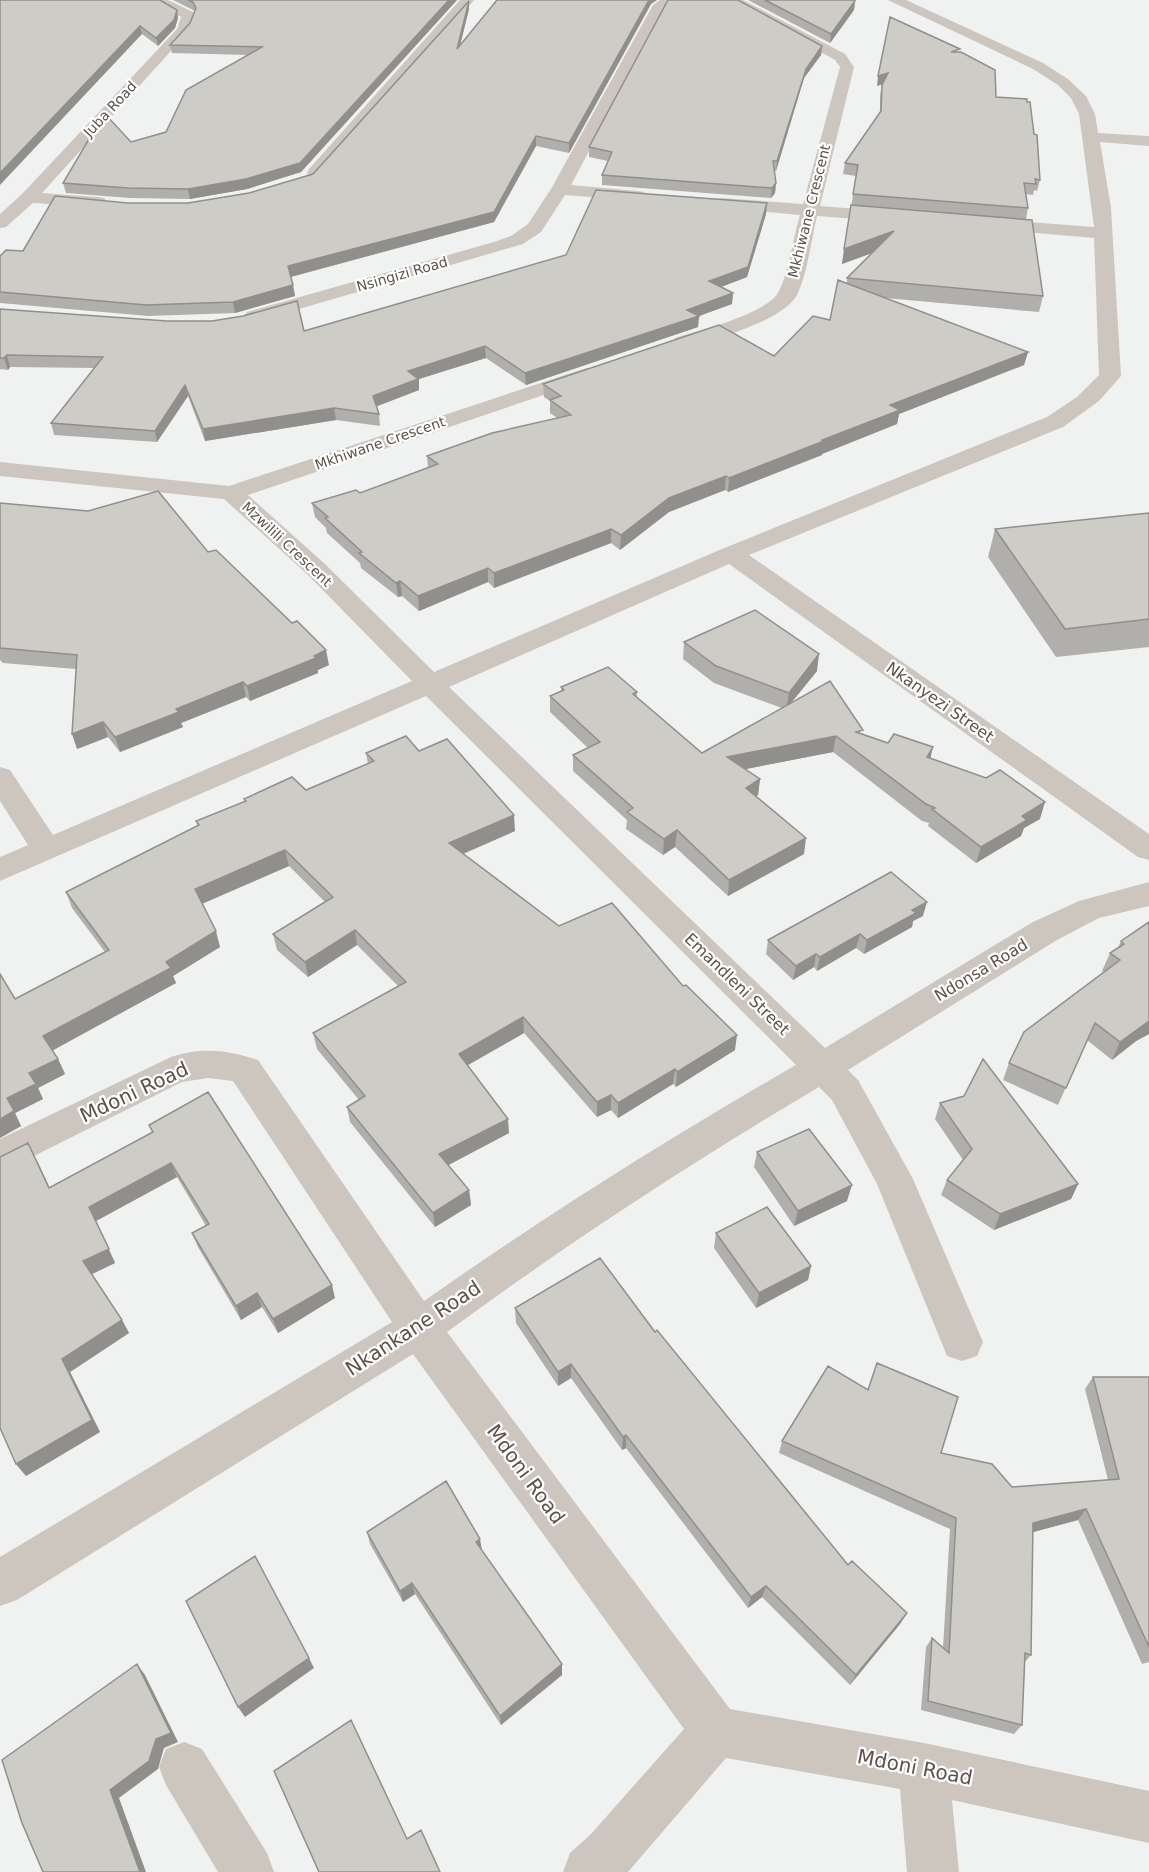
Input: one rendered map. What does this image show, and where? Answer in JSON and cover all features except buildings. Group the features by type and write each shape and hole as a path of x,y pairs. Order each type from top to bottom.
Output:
{"street":[{"name":"Juba Road","path":"0,223 183,30 188,15 158,0"},
{"path":"298,182 313,176 467,0"},
{"name":"Nsingizi Road","path":"237,321 517,240 535,228 561,189 660,5 670,0"},
{"name":"Mkhiwane Crescent","path":"661,349 752,318 779,304 788,294 848,67 840,57 733,0"},
{"path":"0,870 731,554 1055,422 1079,408 1098,392 1110,376 1102,208 1087,114 1078,96 1063,82 1038,66 896,0"},
{"path":"1090,137 1149,141"},
{"path":"561,189 655,197"},
{"path":"28,196 117,204"},
{"path":"702,201 912,218"},
{"path":"969,223 1103,234"},
{"name":"Mkhiwane Crescent","path":"231,493 605,368"},
{"name":"Mzwilili Crescent","path":"0,469 231,493 316,569 430,684"},
{"name":"Nkanyezi Street","path":"731,554 1149,849"},
{"name":"Emandleni Street","path":"430,684 846,1090 894,1179 962,1342"},
{"path":"0,777 47,850"},
{"name":"Ndonsa Road","path":"823,1067 1045,931 1090,909 1149,894"},
{"name":"Mdoni Road","path":"0,1157 171,1071 188,1065 212,1062 228,1064 245,1070 419,1328 716,1731 924,1768 1149,1817"},
{"name":"Nkankane Road","path":"0,1584 419,1328 531,1248 619,1191 705,1136 823,1067"},
{"path":"589,1872 610,1853 716,1731"},
{"path":"184,1767 248,1872"},
{"path":"924,1768 933,1872"}]}
